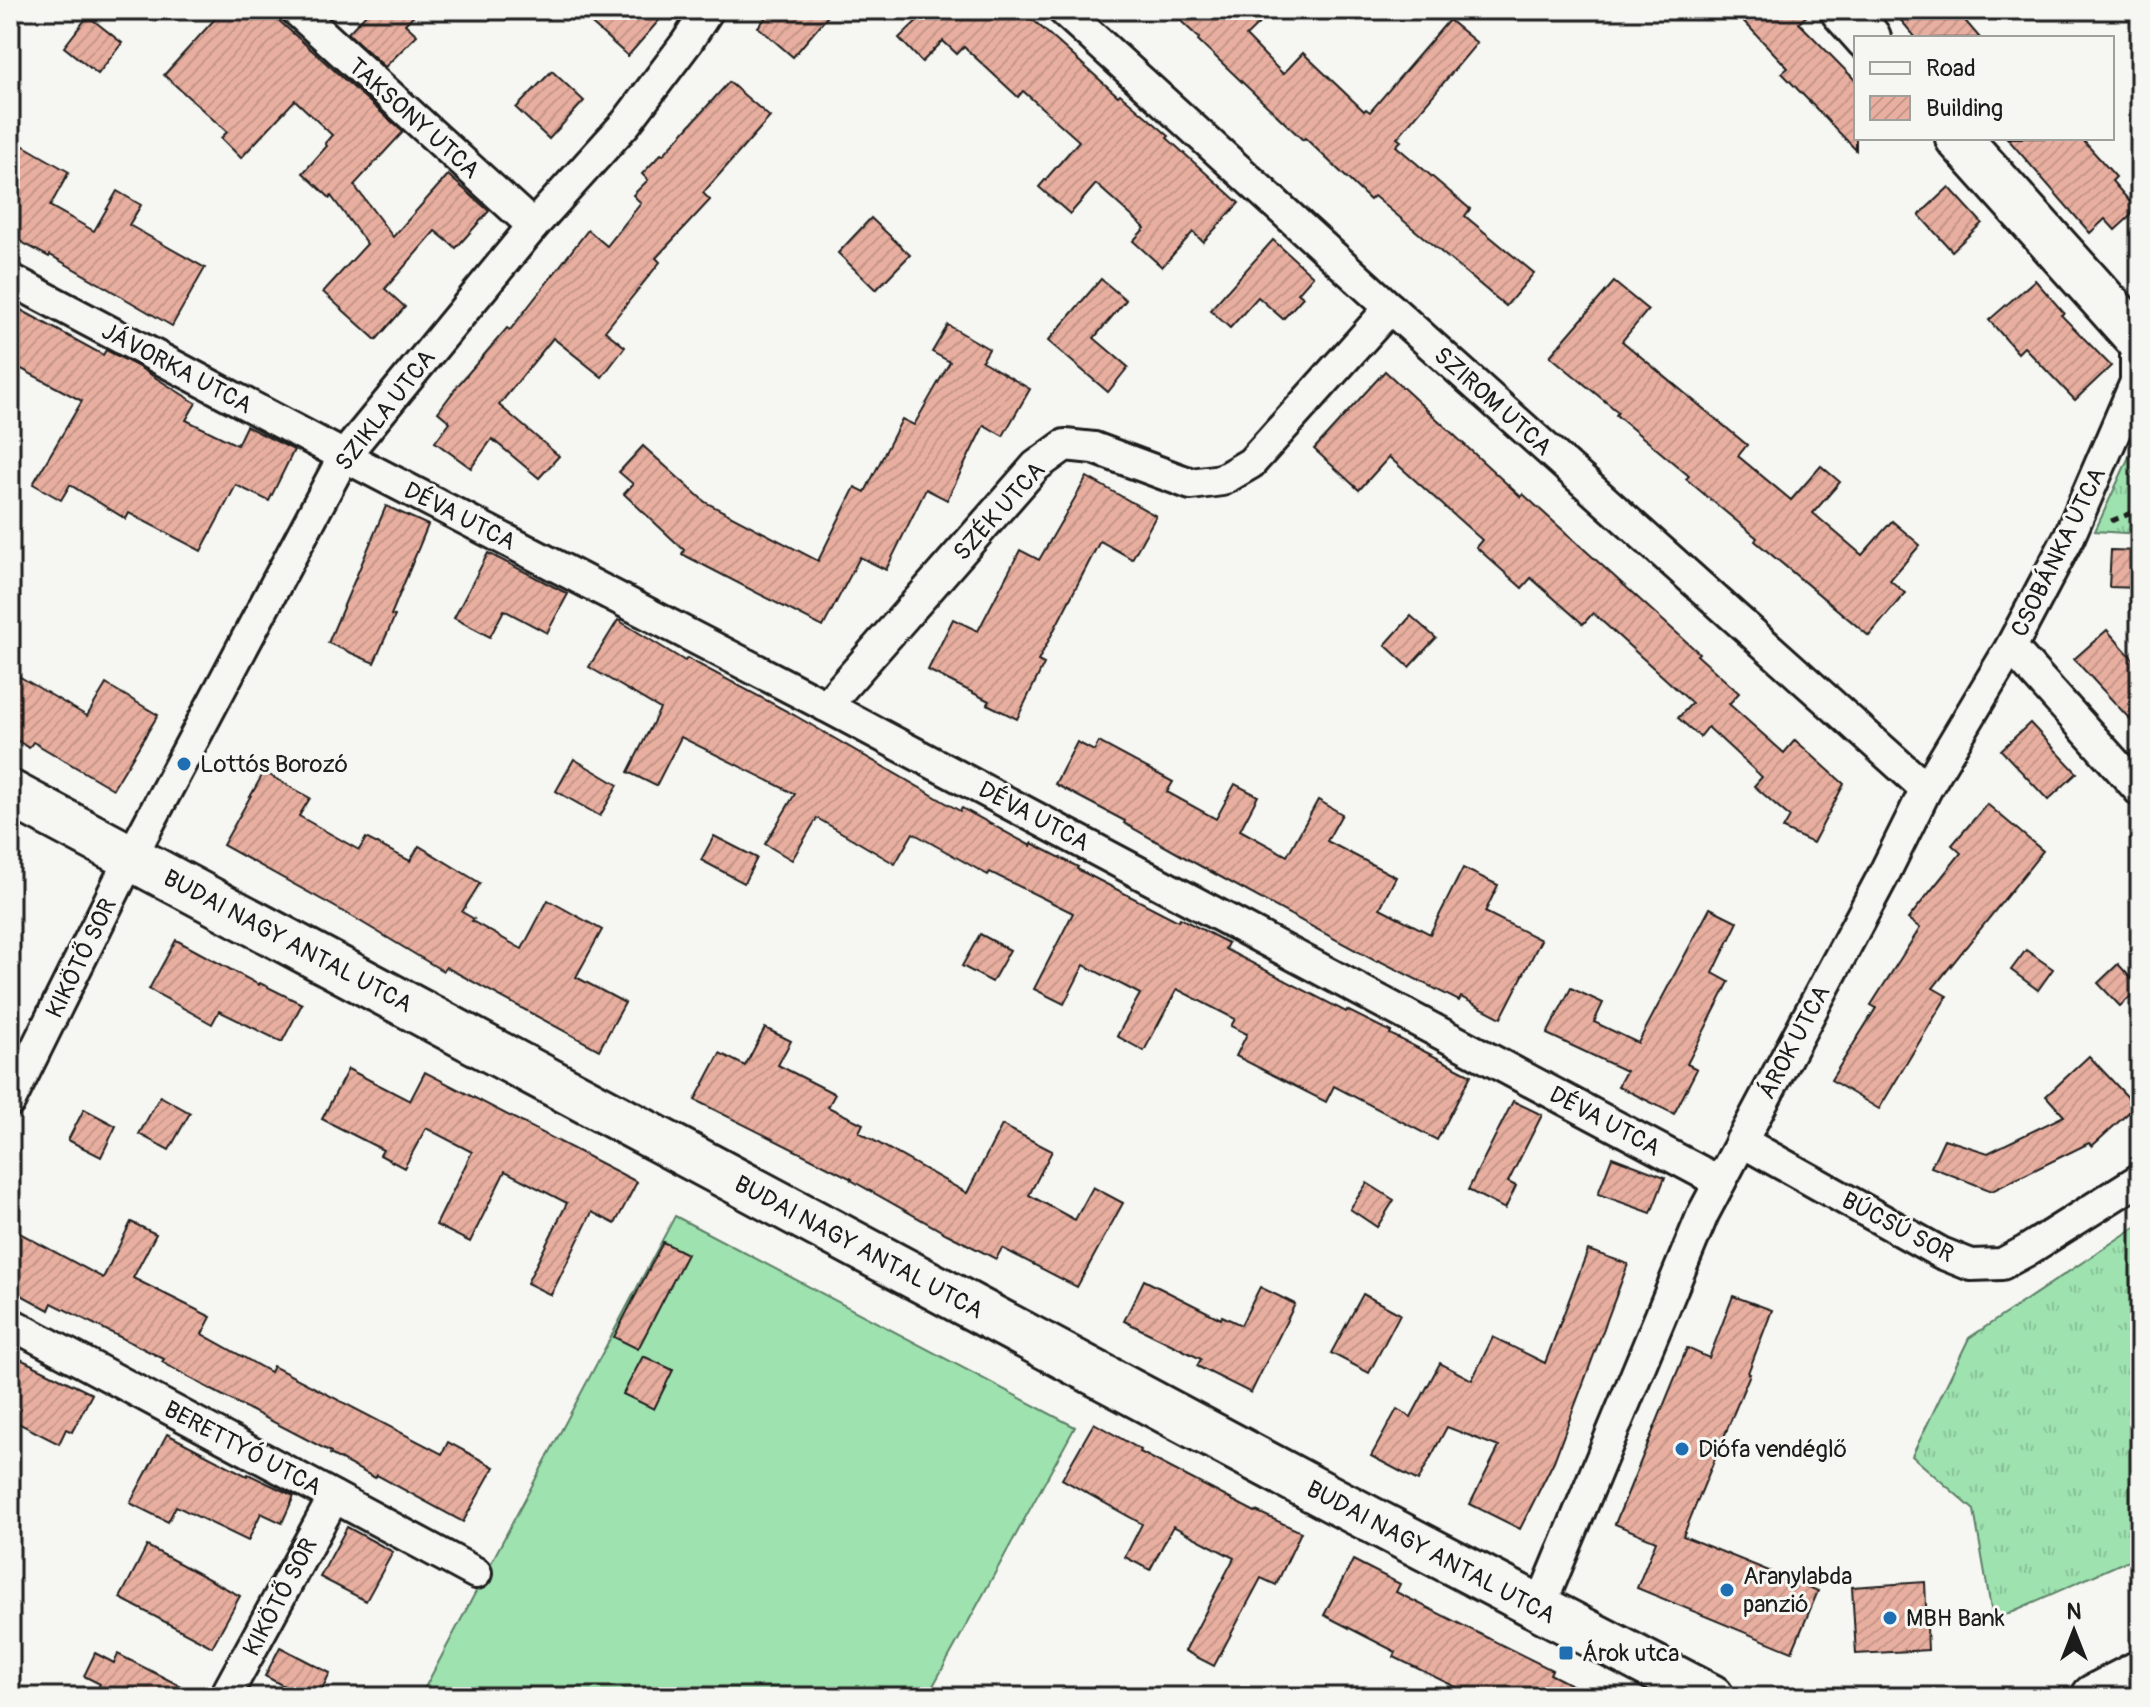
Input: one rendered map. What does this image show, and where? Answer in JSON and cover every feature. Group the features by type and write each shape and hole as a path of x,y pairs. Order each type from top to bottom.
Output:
{"main road":[{"path":"1843,10 1866,36"},
{"path":"1960,140 2139,332"},
{"name":"BUDAI NAGY ANTAL UTCA","path":"10,793 1539,1609 1711,1697"},
{"path":"2094,1697 2140,1673"}],"street":[{"name":"TAKSONY UTCA","path":"296,10 533,226"},
{"name":"SZIROM UTCA","path":"1063,10 1926,789"},
{"name":"SZIKLA UTCA","path":"131,857 344,456 533,226 626,123 687,42 706,11"},
{"name":"JÁVORKA UTCA","path":"10,279 344,456"},
{"name":"SZÉK UTCA","path":"826,706 1036,466 1065,445 1094,448 1191,484 1222,480 1251,463 1390,308"},
{"name":"CSOBÁNKA UTCA","path":"1926,789 2011,647 2069,537 2136,382 2139,332"},
{"name":"DÉVA UTCA","path":"344,456 826,706 1720,1182"},
{"name":"CSOBÁNKA UTCA","path":"2011,647 2140,791"},
{"name":"ÁROK UTCA","path":"1539,1609 1703,1214 1926,789"},
{"name":"KIKÖTŐ SOR","path":"10,1101 131,857"},
{"name":"BÚCSÚ SOR","path":"1741,1141 1941,1253 1971,1265 2002,1264 2140,1179"},
{"name":"BERETTYÓ UTCA","path":"10,1323 476,1573"},
{"name":"KIKÖTŐ SOR","path":"225,1697 334,1497"}],"green space":[{"path":"2140,433 2140,534 2095,531"},
{"path":"675,1216 1075,1427 927,1697 420,1697"},
{"path":"2140,1224 2140,1555 1993,1620 1974,1510 1912,1456 1969,1338"}],"building":[{"path":"223,10 267,10 403,132 354,185 393,237 448,175 489,211 456,248 435,231 385,289 405,307 376,340 323,292 367,244 331,196 303,173 327,146 325,143 332,135 295,100 241,158 221,138 227,132 164,75"},
{"path":"370,10 419,10 405,24 417,35 385,67 348,33"},
{"path":"576,10 668,10 628,56"},
{"path":"772,10 833,10 793,57 758,27"},
{"path":"928,10 1022,10 1118,96 1120,94 1169,136 1167,138 1239,203 1203,242 1193,232 1162,267 1133,241 1145,228 1096,184 1070,214 1039,187 1079,141 1023,91 1018,97 964,47 957,54 943,41 922,62 899,38"},
{"path":"1169,10 1273,10 1246,36 1283,74 1303,53 1364,111 1370,112 1449,20 1477,43 1397,138 1401,141 1396,146 1470,209 1465,216 1534,273 1506,306 1374,196 1370,200 1305,138 1303,140"},
{"path":"1733,10 1813,10 1799,23 1854,79 1856,150 1782,73 1788,68"},
{"path":"1892,10 1956,10 1978,36 1914,36"},
{"path":"88,16 122,43 98,74 64,47"},
{"path":"552,71 584,101 549,139 516,108"},
{"path":"729,82 770,117 703,193 710,200 656,258 660,262 605,331 625,347 602,377 553,338 499,405 559,456 539,478 492,439 471,468 435,442 450,422 438,412 459,384 507,328 510,330 588,230 607,246 641,203 633,195 648,180 642,174"},
{"path":"10,138 69,172 50,206 94,231 117,191 141,205 129,225 205,268 172,326 50,255 10,236"},
{"path":"2009,140 2083,140 2116,177 2112,181 2137,210 2115,230 2105,219 2090,233"},
{"path":"1949,187 1982,223 1952,251 1919,215"},
{"path":"871,218 910,255 876,290 838,253"},
{"path":"1273,240 1313,276 1298,293 1303,297 1283,319 1258,297 1230,328 1210,310"},
{"path":"1101,279 1126,300 1094,338 1128,367 1108,392 1048,341"},
{"path":"2035,280 2064,313 2061,315 2111,366 2075,400 2024,347 2018,353 1989,320"},
{"path":"1614,282 1648,310 1622,341 1747,445 1738,456 1791,500 1821,466 1840,482 1813,513 1862,555 1892,521 1920,545 1890,580 1905,593 1869,636 1755,541 1757,538 1686,479 1689,476 1550,356"},
{"path":"10,304 103,355 106,350 137,366 196,403 186,420 237,445 246,426 294,450 269,501 236,485 201,551 129,513 126,519 70,485 61,500 33,484 82,401 10,363"},
{"path":"948,325 989,349 982,361 1030,389 1003,436 984,425 947,500 926,489 886,570 860,557 823,627 682,554 684,550 624,494 633,484 619,472 643,446 705,502 818,561 855,487 865,492 902,419 914,425 950,362 932,352"},
{"path":"1385,371 1521,497 1523,494 1699,653 1697,655 1739,693 1729,704 1784,753 1795,740 1844,784 1813,843 1783,829 1790,817 1754,786 1762,777 1708,727 1700,737 1678,718 1692,703 1593,613 1583,624 1531,578 1522,588 1476,547 1482,540 1389,457 1359,490 1314,449"},
{"path":"1087,477 1156,516 1132,559 1100,541 1038,661 1044,664 1017,719 928,670 953,619 978,631 1020,550 1039,560"},
{"path":"386,506 428,525 391,615 395,616 374,663 328,643"},
{"path":"2111,550 2140,551 2140,588 2109,587"},
{"path":"488,553 568,594 547,633 504,610 490,637 454,618"},
{"path":"1411,616 1436,638 1409,667 1385,645"},
{"path":"618,620 685,661 687,658 794,715 960,811 962,808 1031,846 1032,843 1178,921 1180,918 1228,943 1225,949 1471,1075 1437,1140 1334,1086 1326,1102 1236,1056 1247,1034 1231,1026 1235,1019 1177,989 1144,1051 1117,1036 1140,994 1084,965 1064,1004 1034,989 1073,913 990,872 988,875 913,833 895,864 817,818 792,860 765,844 795,794 681,737 656,786 628,772 660,709 589,667"},
{"path":"2107,630 2140,667 2140,730 2074,659"},
{"path":"10,671 87,716 106,684 158,715 113,789 33,742 29,748 10,736"},
{"path":"2030,723 2077,773 2048,800 2001,750"},
{"path":"1077,742 1094,751 1099,742 1173,782 1167,792 1216,819 1235,784 1258,796 1240,830 1287,856 1318,800 1342,814 1327,841 1396,877 1380,908 1430,934 1463,868 1498,885 1485,912 1541,940 1501,1018 1461,997 1459,1001 1377,962 1055,784"},
{"path":"574,759 618,785 600,816 556,791"},
{"path":"264,772 310,798 299,816 359,850 366,838 410,861 419,846 480,883 462,912 474,919 472,921 522,949 548,900 602,930 576,977 625,1003 599,1050 446,967 443,971 223,845"},
{"path":"1987,804 2043,851 1933,988 1947,996 1879,1109 1831,1080 1876,1008 1871,1005 1920,928 1908,919 1961,853 1952,845"},
{"path":"714,836 757,858 744,883 701,860"},
{"path":"1710,908 1738,922 1713,973 1729,982 1687,1064 1697,1069 1674,1114 1618,1086 1626,1071 1547,1034 1571,988 1603,1003 1594,1022 1638,1043"},
{"path":"980,934 1010,950 992,982 962,966"},
{"path":"176,940 259,985 302,1004 282,1042 219,1011 212,1024 149,989"},
{"path":"2026,950 2053,969 2038,990 2011,970"},
{"path":"2118,964 2140,988 2120,1006 2098,983"},
{"path":"765,1028 791,1041 778,1065 835,1094 828,1107 863,1124 859,1132 967,1193 1002,1125 1052,1151 1029,1195 1075,1220 1093,1187 1123,1203 1077,1287 1002,1248 996,1259 852,1179 695,1100 720,1053 745,1066"},
{"path":"2089,1056 2136,1106 2092,1146 2089,1143 1992,1191 1931,1167 1944,1139 1988,1153 2064,1116 2046,1096"},
{"path":"348,1069 410,1101 425,1072 637,1182 615,1224 592,1212 551,1295 527,1283 567,1203 505,1171 470,1242 436,1225 472,1152 426,1128 404,1168 380,1155 383,1150 322,1119"},
{"path":"160,1096 190,1113 169,1150 139,1134"},
{"path":"1513,1101 1542,1115 1508,1182 1516,1186 1505,1209 1468,1190"},
{"path":"84,1109 116,1126 101,1157 68,1140"},
{"path":"1612,1157 1665,1177 1651,1213 1598,1194"},
{"path":"1367,1183 1394,1200 1377,1227 1350,1209"},
{"path":"131,1222 156,1234 133,1278 211,1317 202,1334 270,1372 273,1366 442,1454 448,1442 494,1467 463,1522 212,1390 162,1362 164,1359 52,1303 49,1310 10,1289 10,1247 18,1232 103,1278"},
{"path":"663,1242 687,1254 638,1349 614,1337"},
{"path":"1588,1250 1628,1264 1554,1461 1520,1529 1470,1504 1499,1447 1447,1427 1418,1481 1371,1456 1397,1409 1411,1417 1440,1363 1472,1380 1493,1337 1545,1363"},
{"path":"1144,1280 1221,1319 1222,1316 1241,1325 1260,1287 1295,1304 1251,1393 1197,1366 1201,1359 1124,1321"},
{"path":"1363,1294 1400,1314 1369,1373 1331,1353"},
{"path":"1733,1296 1772,1310 1750,1374 1683,1536 1818,1591 1792,1652 1637,1588 1656,1541 1615,1524 1687,1348 1709,1358"},
{"path":"10,1354 92,1394 72,1432 66,1429 59,1444 10,1419"},
{"path":"643,1356 673,1370 654,1409 623,1394"},
{"path":"1094,1423 1140,1452 1255,1512 1301,1532 1276,1585 1261,1578 1214,1666 1185,1651 1234,1558 1173,1526 1150,1570 1125,1557 1142,1524 1062,1479"},
{"path":"167,1434 247,1476 294,1496 282,1523 261,1513 248,1541 176,1506 168,1522 130,1503"},
{"path":"347,1527 393,1552 366,1601 320,1577"},
{"path":"147,1546 240,1596 212,1647 120,1598"},
{"path":"1353,1560 1400,1584 1396,1592 1552,1670 1550,1674 1595,1697 1476,1697 1394,1657 1396,1652 1324,1615"},
{"name":"MBH Bank","path":"1925,1582 1928,1650 1856,1654 1852,1587"},
{"path":"280,1647 330,1673 318,1697 304,1697 265,1676"},
{"path":"95,1653 114,1663 118,1654 202,1697 94,1697 100,1684 84,1676"}],"place":[{"name":"Lottós Borozó","path":"184,764"},
{"name":"Diófa vendéglő","path":"1682,1449"},
{"name":"Aranylabda panzió","path":"1727,1590"},
{"name":"MBH Bank","path":"1890,1618"},
{"name":"Árok utca","path":"1566,1653"}]}
